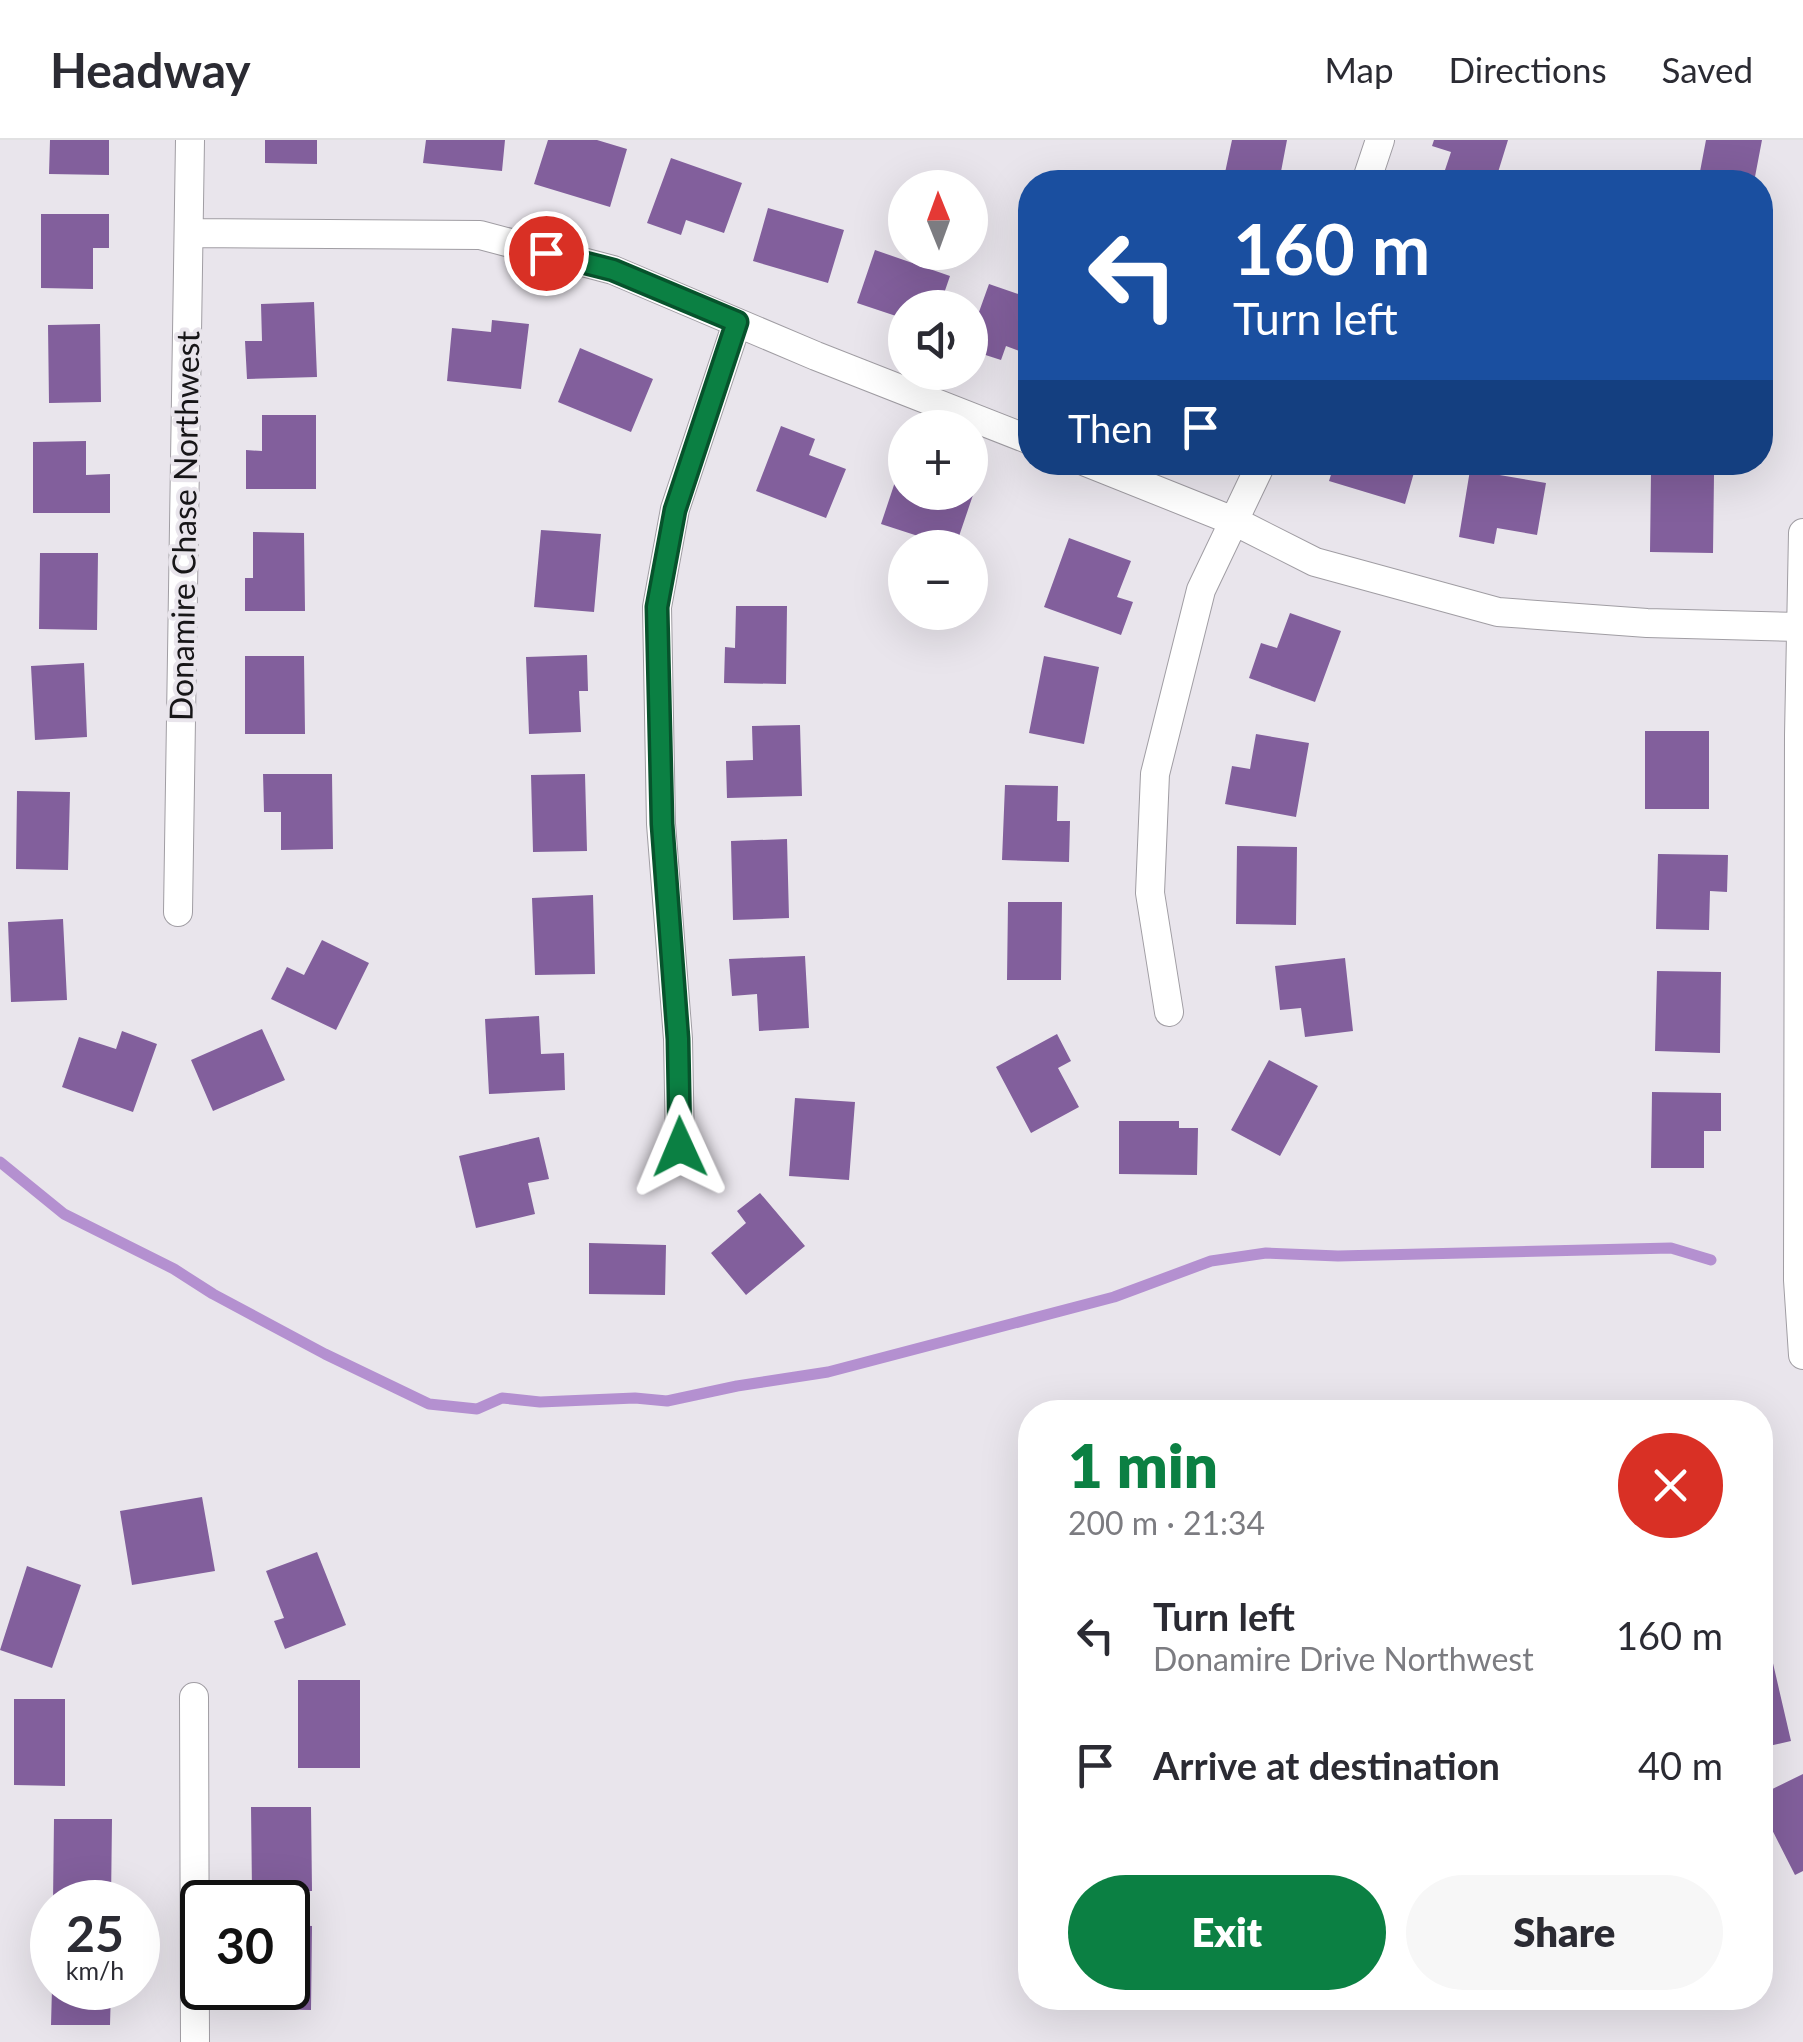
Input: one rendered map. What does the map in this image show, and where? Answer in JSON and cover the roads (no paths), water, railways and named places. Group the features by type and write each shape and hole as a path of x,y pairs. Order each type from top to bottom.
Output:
{"street":[{"name":"Donamire Chase Northwest","path":"178,912 190,140"},
{"path":"1370,170 1380,140"},
{"path":"191,233 480,235 613,270 1018,435"},
{"path":"680,1147 678,1039 662,824 657,607 675,510 737,322"},
{"path":"1118,475 1236,522 1315,562 1498,612 1647,623 1800,628"},
{"path":"1169,1012 1150,893 1156,774 1201,590 1256,475"},
{"path":"1803,532 1798,1280 1803,1355"},
{"path":"194,1698 196,2042"}],"waterway":[{"path":"0,1162 64,1214 174,1269 325,1354 429,1404 477,1409 502,1398 540,1402 635,1398 667,1401 828,1372 1114,1297 1211,1261 1266,1253 1338,1256 1671,1248 1711,1260"}]}
